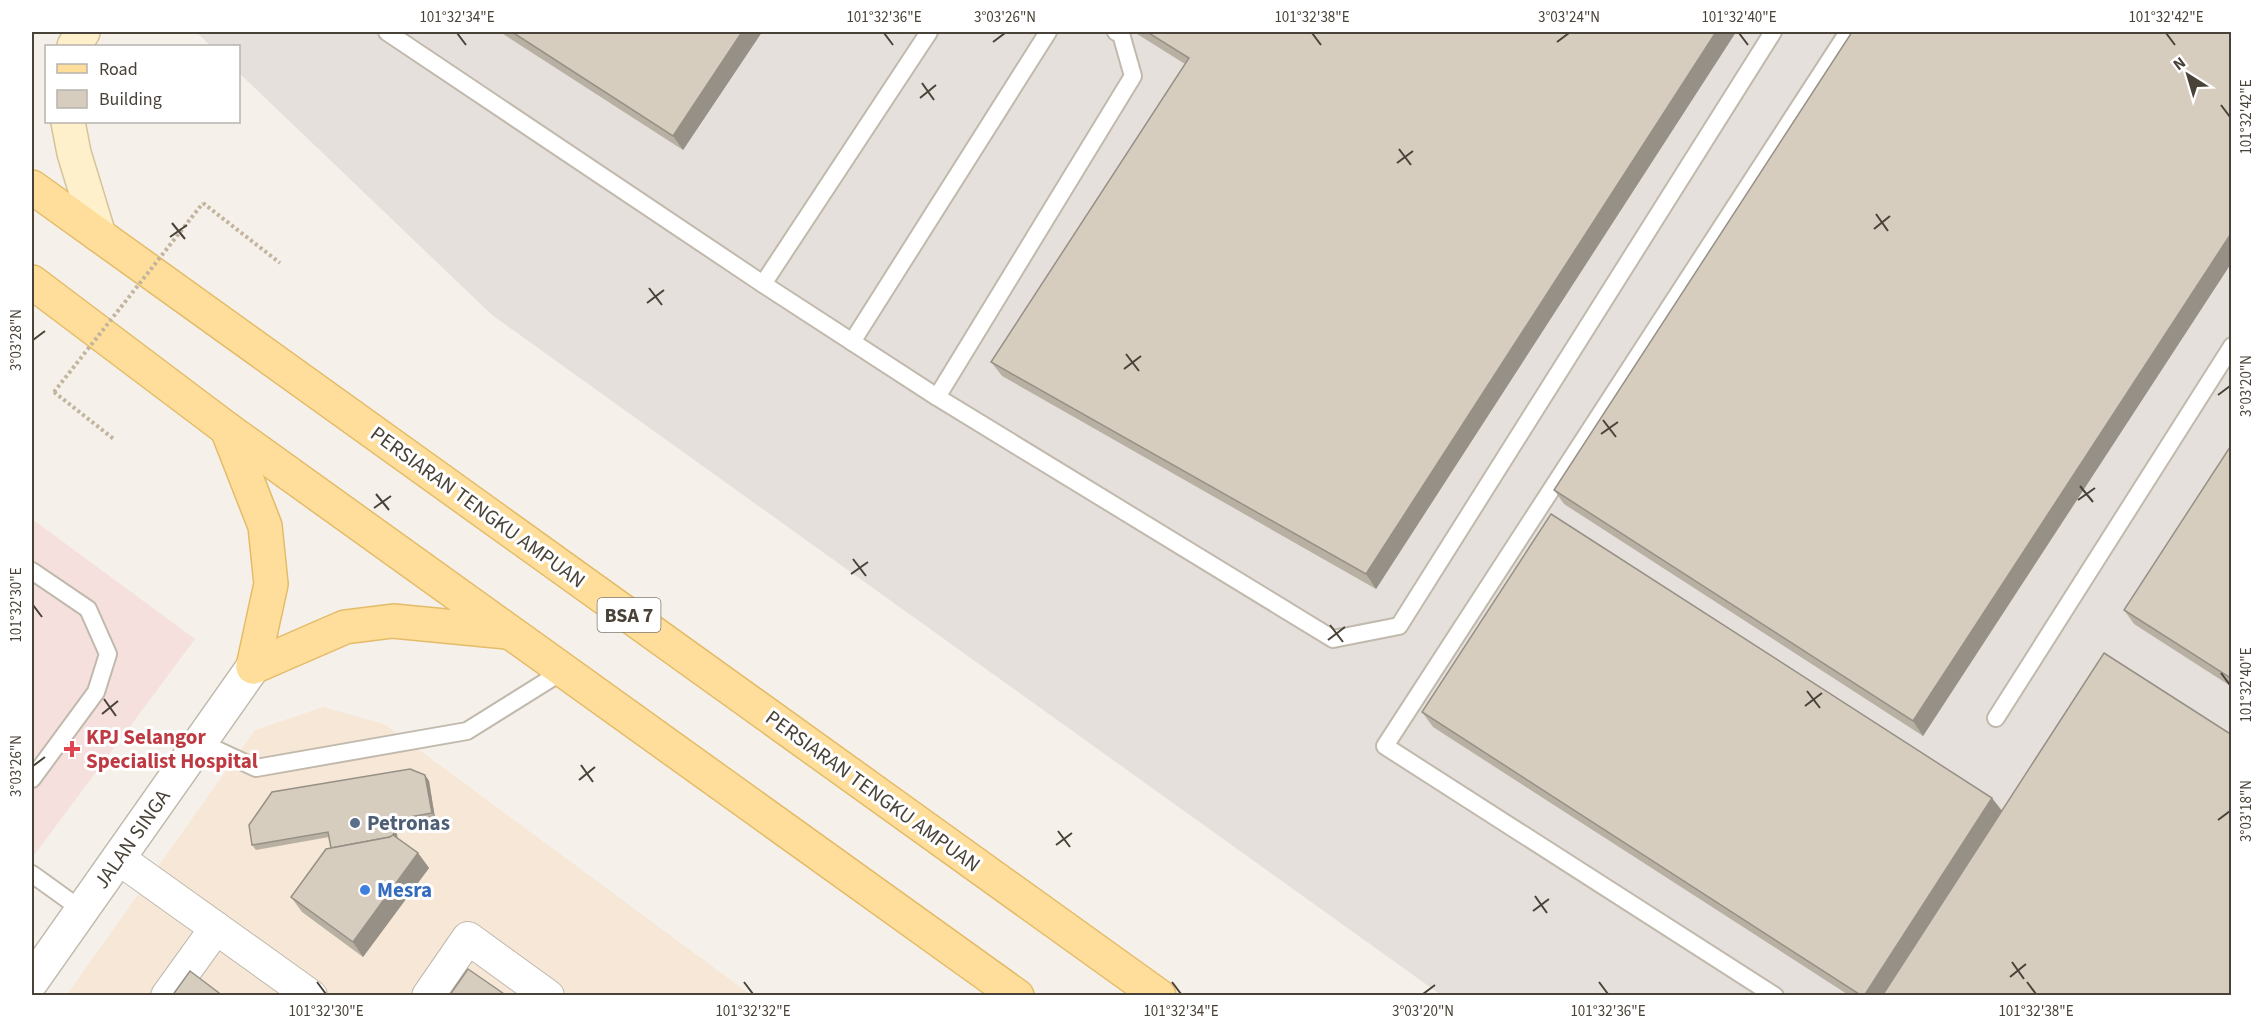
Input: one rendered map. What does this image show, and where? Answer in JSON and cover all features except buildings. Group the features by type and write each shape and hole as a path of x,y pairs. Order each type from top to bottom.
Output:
{"main road":[{"path":"68,123 74,153 99,235"},
{"name":"PERSIARAN TENGKU AMPUAN","path":"32,187 1159,996"},
{"path":"32,282 227,429 508,633 1017,996"},
{"path":"227,429 264,526 266,538 271,584 253,667"},
{"path":"253,667 345,627 393,621 508,633"}],"street":[{"name":"JALAN SINGA","path":"32,981 253,667"},
{"path":"118,858 311,996"},
{"path":"167,996 216,928"},
{"path":"428,996 468,938 548,996"}],"lane":[{"path":"387,32 763,284 937,397 1333,639 1398,626 1773,32"},
{"path":"763,284 929,32"},
{"path":"852,342 1048,32"},
{"path":"937,397 1133,76 1121,34 1116,32"},
{"path":"1775,996 1385,746 1848,32"},
{"path":"1996,718 2232,346"},
{"path":"32,571 88,609 108,654 96,692 32,779"},
{"path":"200,742 256,768 467,731 562,671"},
{"path":"32,874 82,910"}],"path":[{"path":"115,440 54,392 203,203 280,263"}],"shaded area":[{"path":"196,32 2231,32 2231,995 1441,995 492,315 240,74 240,45 210,45"},
{"name":"KPJ Selangor Specialist Hospital","path":"32,519 195,639 32,858"},
{"path":"323,707 384,724 751,995 66,996 255,730"}],"place":[{"name":"KPJ Selangor Specialist Hospital","path":"72,749"},
{"name":"Petronas","path":"355,823"},
{"name":"Mesra","path":"365,890"}]}
